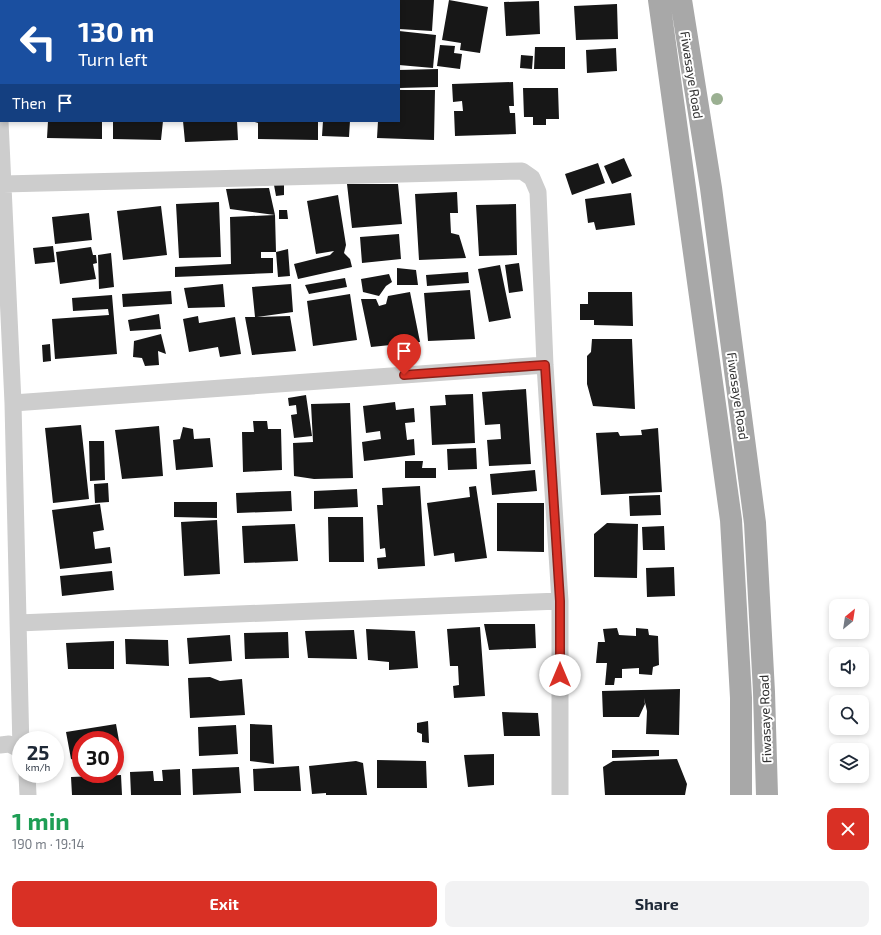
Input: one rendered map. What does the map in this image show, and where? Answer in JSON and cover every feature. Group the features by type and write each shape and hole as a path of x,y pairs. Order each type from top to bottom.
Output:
{"main road":[{"name":"Fiwasaye Road","path":"659,0 731,520 741,698 741,795"},
{"name":"Fiwasaye Road","path":"681,0 711,188 755,523 764,692 767,795"}],"street":[{"path":"0,122 13,403 21,731"},
{"path":"4,184 522,171 532,178 538,192 545,365 560,601 560,795"},
{"path":"13,403 545,365"},
{"path":"18,623 560,601"},
{"path":"0,745 9,744 12,746"},
{"path":"27,783 28,795"}],"building":[{"path":"400,0 434,0 432,31 400,29"},
{"path":"449,0 488,7 480,53 460,50 461,43 442,40"},
{"path":"539,1 540,34 506,36 504,2"},
{"path":"617,4 618,39 576,40 574,6"},
{"path":"400,31 436,35 433,68 400,65"},
{"path":"440,45 455,46 454,53 462,54 460,69 437,66"},
{"path":"535,47 565,47 565,69 534,69"},
{"path":"616,48 617,71 587,73 586,50"},
{"path":"521,55 533,56 532,69 520,68"},
{"path":"438,69 438,87 400,88 400,70"},
{"path":"513,82 514,106 509,106 510,113 515,113 516,134 455,136 454,111 463,111 462,101 453,102 452,84"},
{"path":"523,88 558,88 559,119 546,119 546,125 533,125 533,117 524,117"},
{"path":"400,90 435,90 434,140 377,138 378,122 400,122"},
{"path":"48,122 102,122 102,139 47,138"},
{"path":"113,122 163,122 161,140 113,139"},
{"path":"183,122 237,122 238,140 185,142"},
{"path":"255,122 318,122 318,140 258,139 258,123"},
{"path":"323,122 350,122 349,137 322,136"},
{"path":"624,158 632,176 612,184 604,166"},
{"path":"598,163 605,183 572,195 565,174"},
{"path":"347,184 398,184 402,224 352,228"},
{"path":"274,185 284,185 284,195 276,196"},
{"path":"269,188 275,215 230,209 226,189"},
{"path":"457,192 458,213 450,213 451,233 459,235 466,258 419,260 415,194"},
{"path":"631,193 635,225 596,230 594,222 588,223 585,199"},
{"path":"338,195 346,245 344,253 350,259 352,267 298,279 294,264 330,255 334,251 316,254 307,201"},
{"path":"219,202 221,257 179,258 176,204"},
{"path":"516,204 517,255 479,256 476,205"},
{"path":"161,206 167,255 123,260 117,211"},
{"path":"279,210 287,210 288,219 279,219"},
{"path":"89,213 92,240 55,244 52,217"},
{"path":"275,215 276,252 261,252 261,258 273,258 273,273 175,277 175,267 231,264 230,217"},
{"path":"399,234 401,259 362,263 360,237"},
{"path":"53,246 55,262 35,264 33,248"},
{"path":"91,247 93,255 96,255 97,263 93,264 96,279 60,284 56,252"},
{"path":"288,249 290,276 278,277 276,252"},
{"path":"111,253 114,287 99,289 98,255"},
{"path":"519,263 523,291 509,293 505,265"},
{"path":"500,265 511,318 489,322 478,269"},
{"path":"397,268 416,270 418,285 397,285"},
{"path":"468,272 469,283 427,286 426,275"},
{"path":"389,274 392,282 386,286 379,296 363,292 361,279"},
{"path":"345,278 347,287 309,294 305,285"},
{"path":"223,284 225,307 188,308 184,288"},
{"path":"291,284 293,312 257,317 290,316 296,351 252,355 245,317 255,317 252,287"},
{"path":"470,290 475,339 428,341 424,293"},
{"path":"171,291 172,304 123,307 122,294"},
{"path":"410,292 420,342 371,347 361,299 376,299 379,306 386,304 388,296"},
{"path":"588,292 632,292 633,326 594,325 594,320 580,320 580,304 588,304"},
{"path":"350,294 357,340 313,346 307,301"},
{"path":"112,295 117,354 55,359 52,319 109,315 108,309 73,311 72,298"},
{"path":"159,314 161,329 130,331 128,320"},
{"path":"198,316 199,323 235,317 241,354 220,357 218,347 189,352 183,319"},
{"path":"161,334 166,354 158,351 159,365 145,366 142,358 133,357 134,341"},
{"path":"592,339 632,339 635,409 593,406 587,384 587,356 591,352"},
{"path":"50,344 51,361 43,362 42,345"},
{"path":"526,389 531,464 489,466 487,440 501,439 500,424 485,425 482,392"},
{"path":"473,394 475,443 432,445 430,406 446,405 445,395"},
{"path":"306,395 312,436 294,438 291,415 297,414 296,405 289,406 288,398"},
{"path":"395,402 396,410 414,408 415,422 405,423 407,440 414,439 415,455 364,461 362,442 381,439 380,431 366,433 363,406"},
{"path":"350,403 353,478 314,479 294,476 293,443 313,442 311,404"},
{"path":"253,421 267,421 268,429 281,429 282,470 243,472 242,432 254,432"},
{"path":"81,425 89,499 53,503 45,428"},
{"path":"159,426 163,476 122,479 115,430"},
{"path":"183,427 193,429 194,439 210,438 213,467 176,470 173,440 180,439"},
{"path":"658,428 662,492 601,495 596,433 618,432 620,436 642,435 641,430"},
{"path":"89,441 104,441 105,480 90,481"},
{"path":"476,448 477,469 448,470 447,449"},
{"path":"405,461 423,461 422,468 436,468 436,478 405,478"},
{"path":"535,470 537,491 492,495 490,474"},
{"path":"108,483 109,502 95,503 94,484"},
{"path":"420,486 425,566 378,569 377,558 386,557 385,548 380,549 377,505 383,505 382,488"},
{"path":"476,486 487,558 455,562 454,553 434,556 427,503 470,497 469,487"},
{"path":"357,489 358,507 314,509 314,491"},
{"path":"291,491 292,511 237,513 236,493"},
{"path":"660,495 661,515 630,516 629,496"},
{"path":"174,502 217,502 217,518 174,517"},
{"path":"497,503 544,503 544,552 497,551"},
{"path":"100,504 104,530 93,532 95,549 110,547 112,563 60,569 52,510"},
{"path":"328,517 363,517 364,562 329,562"},
{"path":"217,520 220,574 184,576 181,522"},
{"path":"607,523 638,524 637,578 594,577 594,534"},
{"path":"295,524 298,561 244,563 242,526"},
{"path":"664,526 665,550 643,550 642,527"},
{"path":"674,567 675,596 647,597 646,568"},
{"path":"112,571 114,590 62,596 60,576"},
{"path":"484,624 535,624 536,648 489,650"},
{"path":"480,627 485,696 454,698 453,686 459,685 458,666 450,666 447,629"},
{"path":"617,628 619,635 636,636 636,628 648,629 649,635 658,636 659,665 653,667 652,675 639,674 639,668 622,669 622,678 615,678 614,685 605,685 607,663 596,663 598,642 605,642 603,629"},
{"path":"366,629 415,631 418,668 389,670 389,662 368,660"},
{"path":"354,630 357,659 308,658 305,631"},
{"path":"288,632 289,658 245,659 244,633"},
{"path":"230,635 232,661 189,664 187,638"},
{"path":"125,639 168,640 169,666 126,664"},
{"path":"114,641 114,669 68,669 66,643"},
{"path":"210,677 220,681 242,679 245,715 190,718 188,678"},
{"path":"680,689 679,735 646,734 647,711 644,698 645,704 639,717 603,717 602,691"},
{"path":"502,712 538,713 540,736 504,736"},
{"path":"428,721 429,743 422,742 422,734 417,732 417,723"},
{"path":"116,724 117,731 72,731"},
{"path":"250,724 272,725 274,764 250,761"},
{"path":"236,725 238,754 199,756 198,727"},
{"path":"72,731 72,759 71,759 66,732"},
{"path":"612,750 659,750 659,756 612,758"},
{"path":"494,754 494,785 468,787 464,755"},
{"path":"677,759 687,784 685,795 605,795 603,767 613,761"},
{"path":"377,760 426,761 427,788 377,788"},
{"path":"356,761 363,763 367,795 326,795 326,793 312,794 309,766"},
{"path":"299,766 301,791 254,791 253,769"},
{"path":"239,767 241,793 193,795 192,769"},
{"path":"180,769 181,795 131,795 130,772 153,771 154,781 163,781 162,770"},
{"path":"71,777 72,783 121,783 122,795 72,795"}],"route":[{"path":"404,375 545,365 560,601 560,675"}]}
